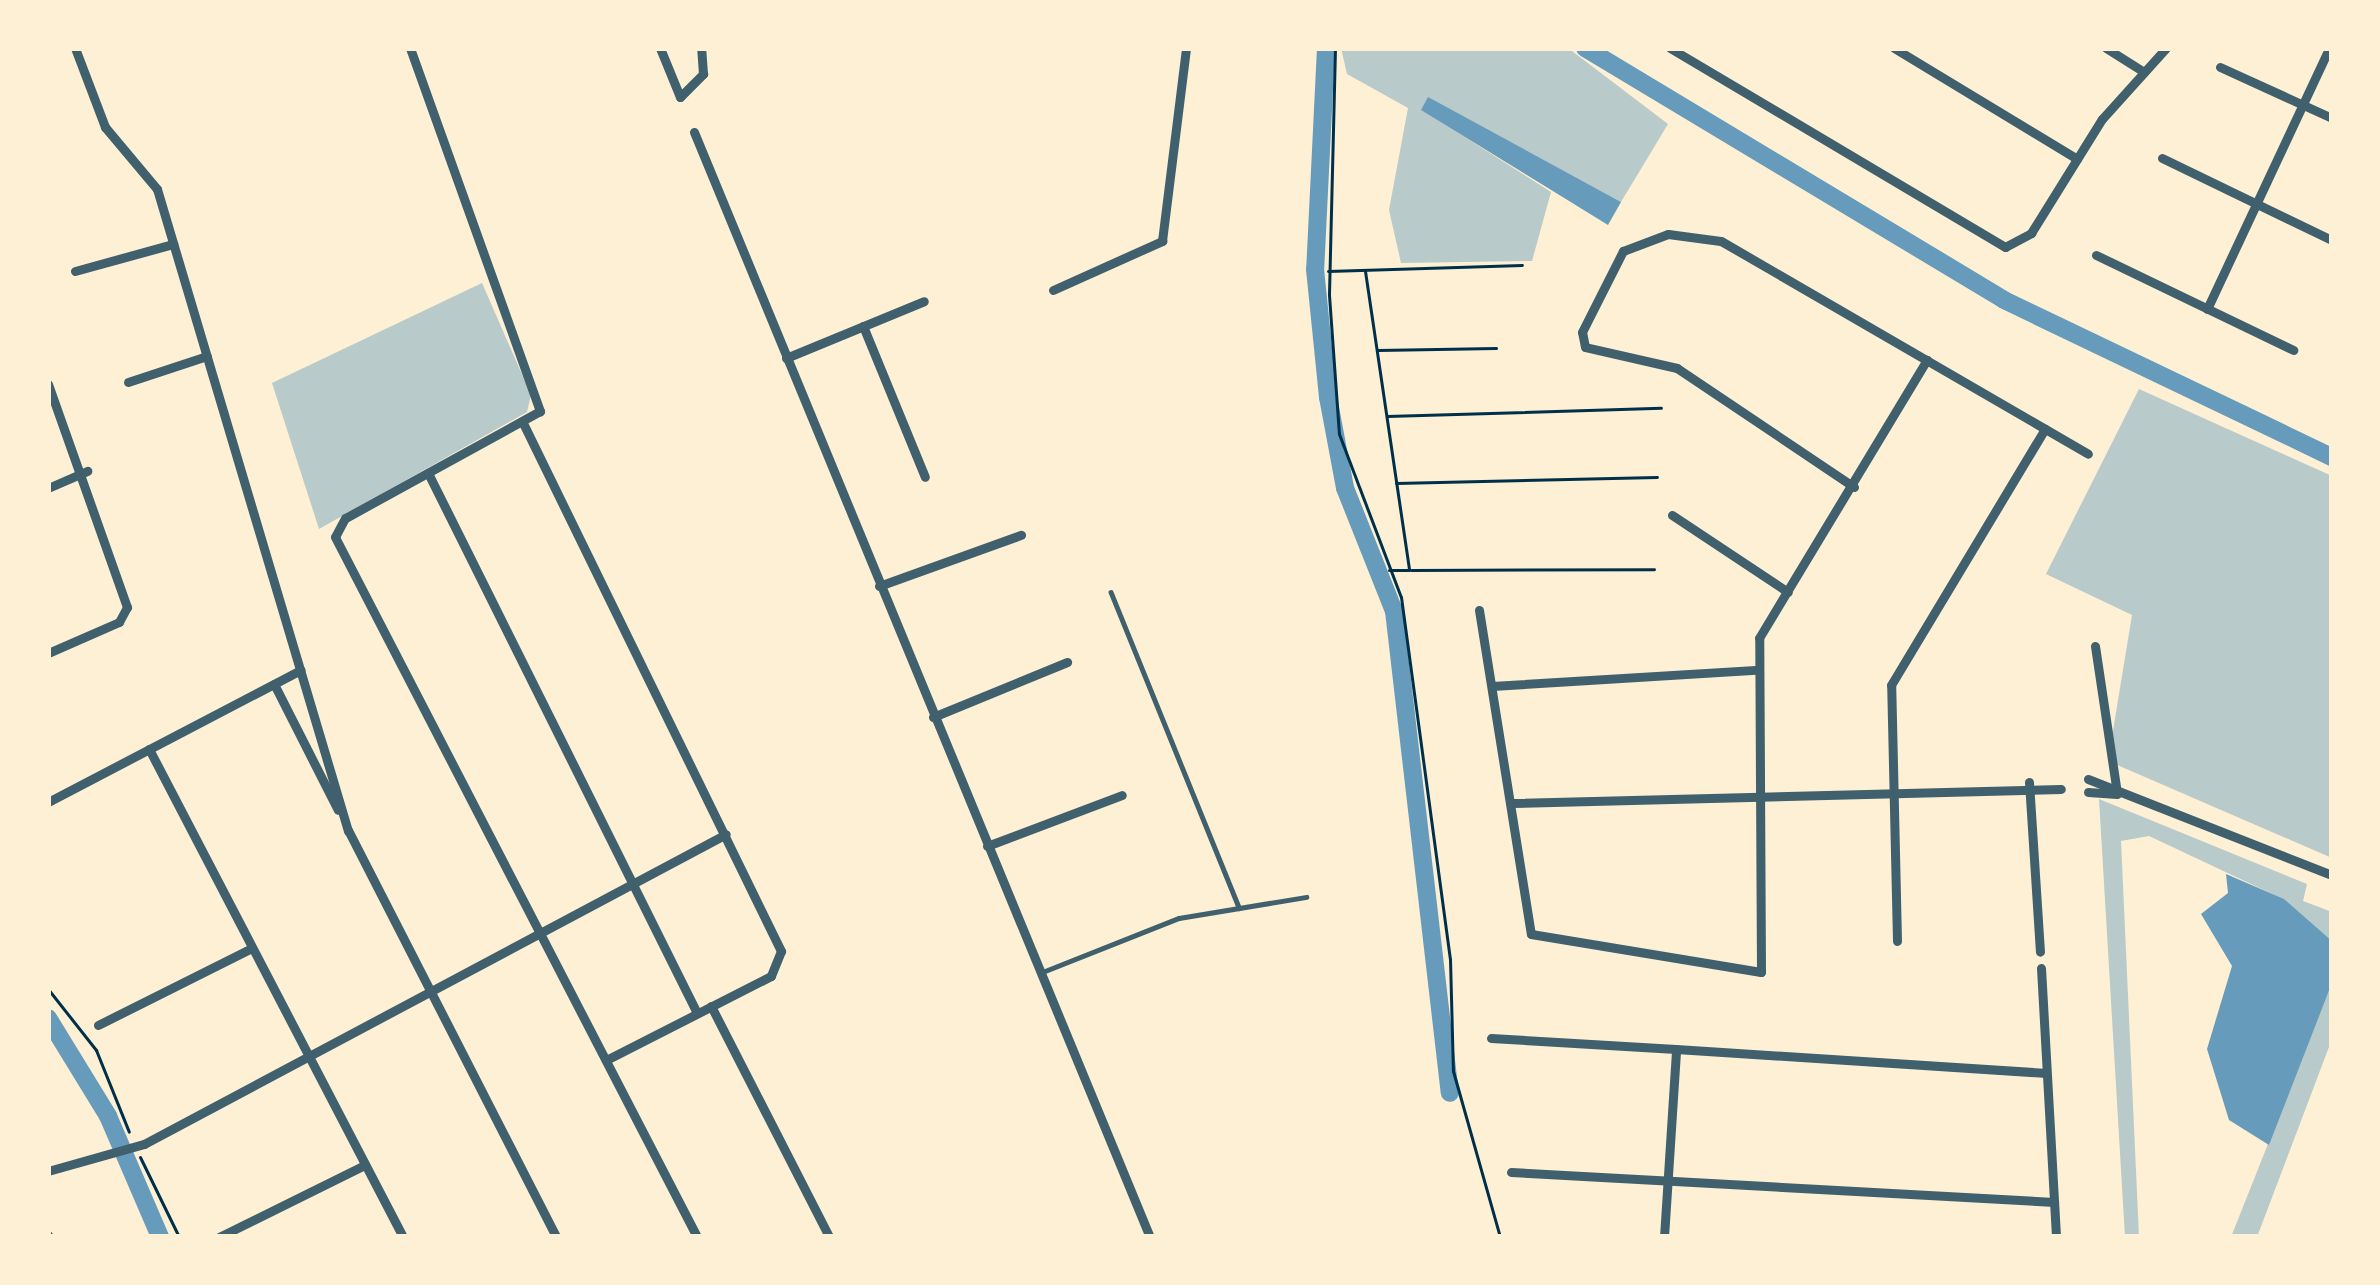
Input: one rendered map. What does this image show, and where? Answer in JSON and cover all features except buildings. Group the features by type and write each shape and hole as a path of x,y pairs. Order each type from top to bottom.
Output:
{"street":[{"path":"75,48 105,127 157,189 348,831"},
{"path":"410,48 541,389 540,411 344,518 335,537 698,1237"},
{"path":"660,48 680,97 702,78 701,48"},
{"path":"1052,290 1162,241 1186,48"},
{"path":"1670,48 2006,247 2031,232 2077,159 2166,48"},
{"path":"1894,48 2077,159"},
{"path":"2106,48 2144,72"},
{"path":"2207,309 2329,48"},
{"path":"2220,67 2332,118"},
{"path":"694,132 1150,1237"},
{"path":"2162,158 2332,240"},
{"path":"1853,487 1677,368 1585,347 1582,332 1623,251 1704,234 2088,454"},
{"path":"75,271 173,244"},
{"path":"2096,255 2293,350"},
{"path":"786,358 924,301"},
{"path":"862,326 926,477"},
{"path":"128,382 207,356"},
{"path":"1479,610 1531,934 1749,978 1765,961 1759,638 1927,360"},
{"path":"48,385 87,471 127,607 119,622 48,653"},
{"path":"524,423 781,951 771,976 606,1060"},
{"path":"1898,941 1892,793 1896,668 2045,429"},
{"path":"48,488 87,471"},
{"path":"428,472 697,1013"},
{"path":"1672,515 1787,592"},
{"path":"879,586 1021,535"},
{"path":"2095,646 2104,767 2117,794"},
{"path":"933,717 1066,662"},
{"path":"48,802 301,670"},
{"path":"1492,686 1756,670"},
{"path":"274,684 556,1237"},
{"path":"149,749 403,1237"},
{"path":"2087,778 2117,794 2332,874"},
{"path":"2029,782 2040,952"},
{"path":"1512,803 1763,791 1892,793 2061,783"},
{"path":"2088,792 2117,794"},
{"path":"987,846 1121,795"},
{"path":"48,1171 139,1145 307,1052 725,835"},
{"path":"98,1025 252,947"},
{"path":"2041,968 2056,1237"},
{"path":"711,1006 829,1237"},
{"path":"1491,1037 2046,1073"},
{"path":"1664,1237 1676,1049"},
{"path":"219,1237 365,1165"},
{"path":"1511,1172 2054,1202"}],"lane":[{"path":"1111,592 1239,908"},
{"path":"1040,974 1179,918 1306,897"}],"path":[{"path":"1335,48 1328,271 1339,434 1406,620 1450,959 1454,1071 1501,1237"},
{"path":"1328,271 1522,265"},
{"path":"1365,271 1409,570"},
{"path":"1377,350 1496,348"},
{"path":"1386,416 1661,408"},
{"path":"1396,482 1657,477"},
{"path":"1388,570 1654,569"},
{"path":"48,989 96,1050 178,1237"}],"shaded area":[{"path":"1341,48 1568,48 1668,124 1621,202 1428,98 1422,110 1551,192 1532,261 1401,263 1389,210 1408,108 1347,74"},
{"path":"482,283 531,395 527,412 319,529 272,383"},
{"path":"2139,389 2332,476 2332,858 2108,761 2132,615 2046,574"},
{"path":"2099,799 2307,884 2303,901 2332,912 2332,941 2283,899 2149,836 2121,841 2139,1237 2125,1237"},
{"path":"2332,983 2332,1039 2257,1237 2231,1237"}],"water":[{"path":"1428,97 1621,202 1608,225 1421,110"},
{"path":"2226,874 2284,899 2332,941 2332,983 2269,1145 2229,1120 2207,1049 2232,966 2201,914 2228,893"}],"waterway":[{"path":"1326,48 1315,269 1328,397 1345,488 1394,611 1450,1093"},
{"path":"1585,48 2004,300 2332,457"},
{"path":"48,1018 108,1116 160,1237"}]}
